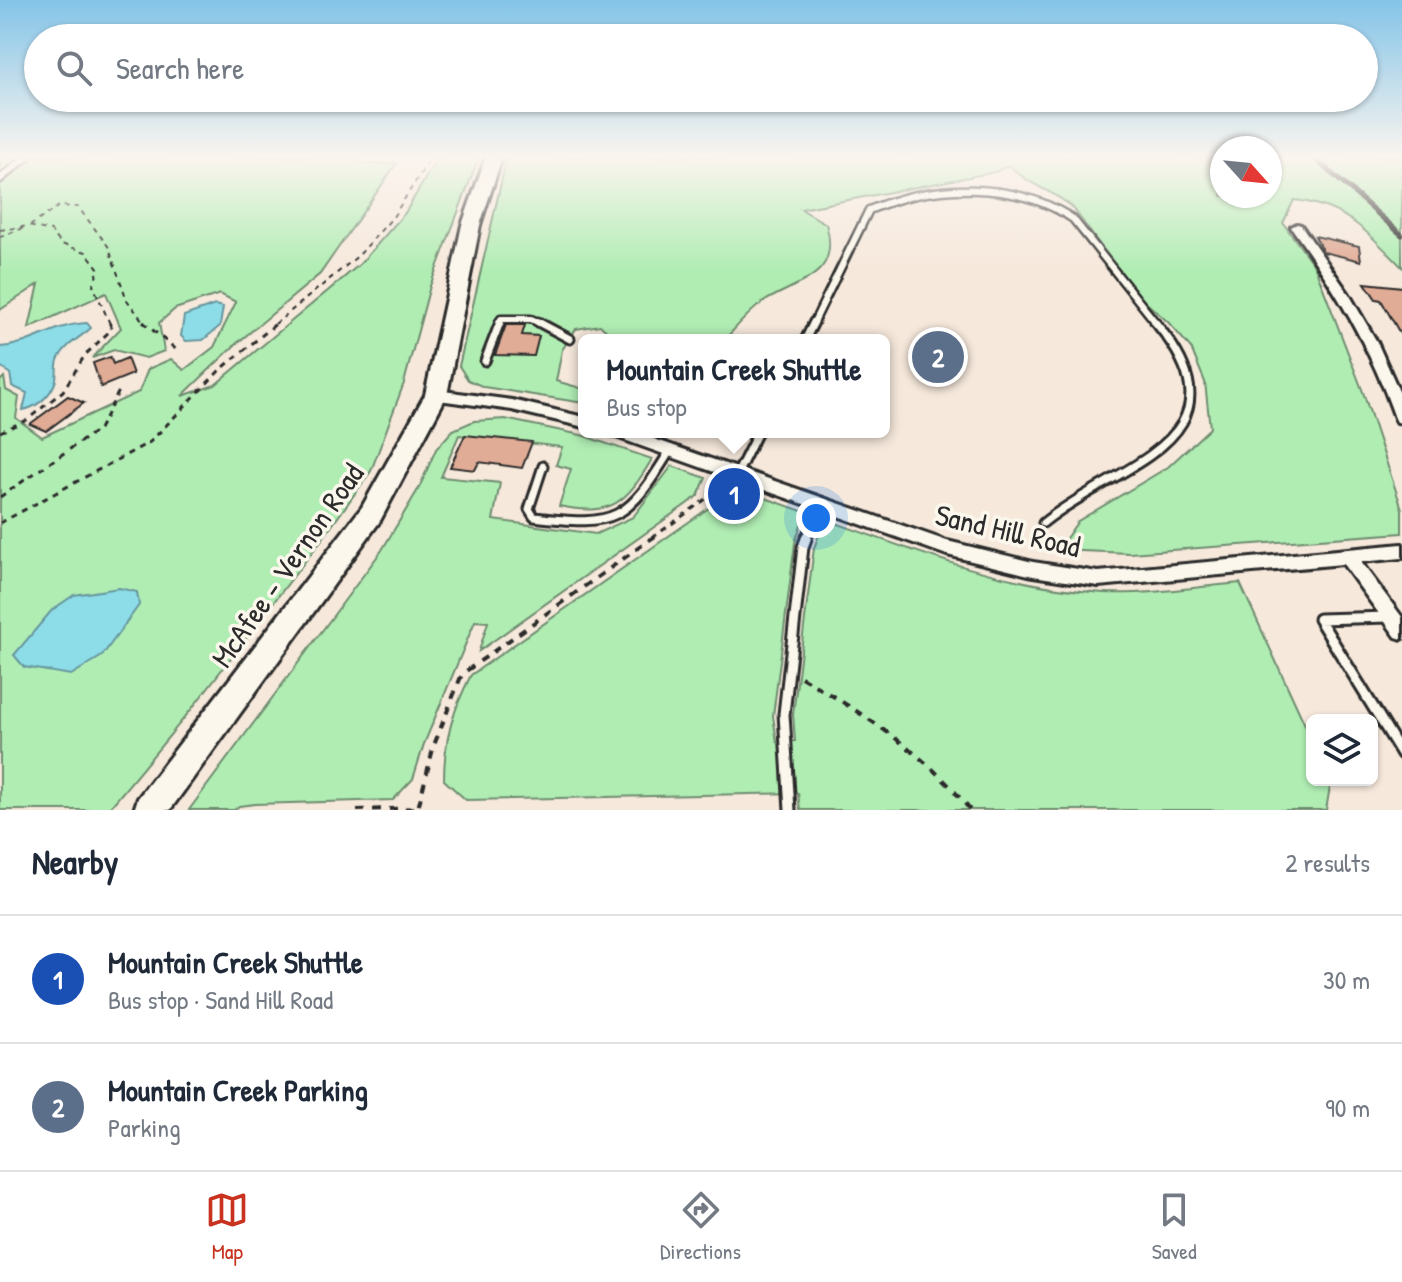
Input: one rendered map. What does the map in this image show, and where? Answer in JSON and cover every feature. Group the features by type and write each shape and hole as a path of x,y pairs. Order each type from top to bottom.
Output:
{"main road":[{"name":"McAfee - Vernon Road","path":"150,810 371,514 436,395 471,225 481,195"}],"street":[{"path":"1297,227 1330,271 1361,324 1402,418"},
{"path":"436,395 512,405 578,421"},
{"name":"Sand Hill Road","path":"637,438 947,548 1033,569 1098,579 1402,551"},
{"path":"1347,556 1397,624"}],"lane":[{"path":"808,334 869,210 880,204 919,195"},
{"path":"1002,195 1048,204 1075,220 1126,290 1171,341 1185,362 1190,383 1190,412 1180,428 1146,458 1057,508 1043,523"},
{"path":"485,361 501,319 531,319 570,339"},
{"path":"730,470 754,438"},
{"path":"543,466 529,509 534,517 593,522 612,518 637,498 671,449"},
{"path":"790,810 784,714 803,547 819,503"},
{"path":"1397,624 1319,619 1402,754"}],"path":[{"path":"0,523 150,442 219,371 359,255 393,217 407,195"},
{"path":"0,237 47,217 59,206 78,207 108,246 127,300 146,326 178,351"},
{"path":"0,230 29,226 51,231 61,244 86,252 99,269 93,285 112,329 85,355 63,391 27,420 0,432"},
{"path":"0,497 99,429 119,391"},
{"path":"357,810 418,808 434,745 462,674 706,499 730,470"},
{"path":"789,670 825,691 924,763 964,800 970,810"}],"green space":[{"path":"0,195 375,195 320,274 236,344 182,396 215,385 360,264 405,213 416,195 465,195 430,286 404,383 371,471 190,711 108,810 0,810 0,381 4,377 6,390 19,397 16,418 42,437 139,392 148,369 171,359 184,370 214,347 236,302 220,294 175,309 159,323 164,351 146,358 114,350 92,358 121,328 106,293 29,328 39,284 0,310"},
{"path":"498,195 875,195 801,209 826,224 828,255 823,265 805,281 759,305 730,334 610,334 600,325 576,329 562,350 556,381 578,387 578,402 484,387 468,380 459,366"},
{"path":"1054,195 1210,195 1210,208 1282,208 1282,195 1402,195 1402,267 1354,223 1328,208 1294,200 1283,223 1315,267 1363,392 1402,509 1402,533 1130,553 1058,550 1078,521 1168,467 1210,428 1205,382 1191,348 1168,322 1134,292 1073,208"},
{"path":"505,419 578,434 578,438 590,438 652,459 634,486 616,503 605,508 577,509 559,506 571,469 556,465 562,447 459,435 441,477 500,483 493,520 596,534 633,517 672,466 706,478 698,496 479,651 488,622 475,621 424,744 413,779 393,800 255,804 239,806 234,810 189,810 382,550 419,488 436,449 453,430 474,421"},
{"path":"726,484 805,512 795,543 773,716 777,742 795,741 793,714 814,548 825,519 962,566 1032,584 1104,593 1138,593 1240,583 1306,727 1306,786 1330,786 1326,810 800,810 798,793 466,800 444,780 444,765 451,726 471,675 710,507"}],"water":[{"path":"215,305 223,307 220,326 203,340 186,341 181,336 184,316"},
{"path":"87,323 91,328 69,345 59,358 56,380 49,393 38,404 23,410 27,393 12,386 10,373 0,366 0,347"},
{"path":"119,588 137,592 139,605 102,656 71,675 24,667 14,655 52,610 74,595"}],"building":[{"path":"1315,236 1359,246 1361,261 1323,252"},
{"path":"1365,283 1402,287 1402,337 1381,300 1376,299"},
{"path":"506,325 525,325 522,335 539,336 534,356 495,355"},
{"path":"110,357 113,364 127,358 133,374 101,387 93,363"},
{"path":"68,396 84,403 46,431 30,424"},
{"path":"465,435 532,442 522,468 479,462 475,470 450,467"}],"railway":[{"path":"1356,195 1402,235"}],"place":[{"name":"Mountain Creek Parking","path":"938,357"},
{"name":"Mountain Creek Shuttle","path":"734,494"}]}
